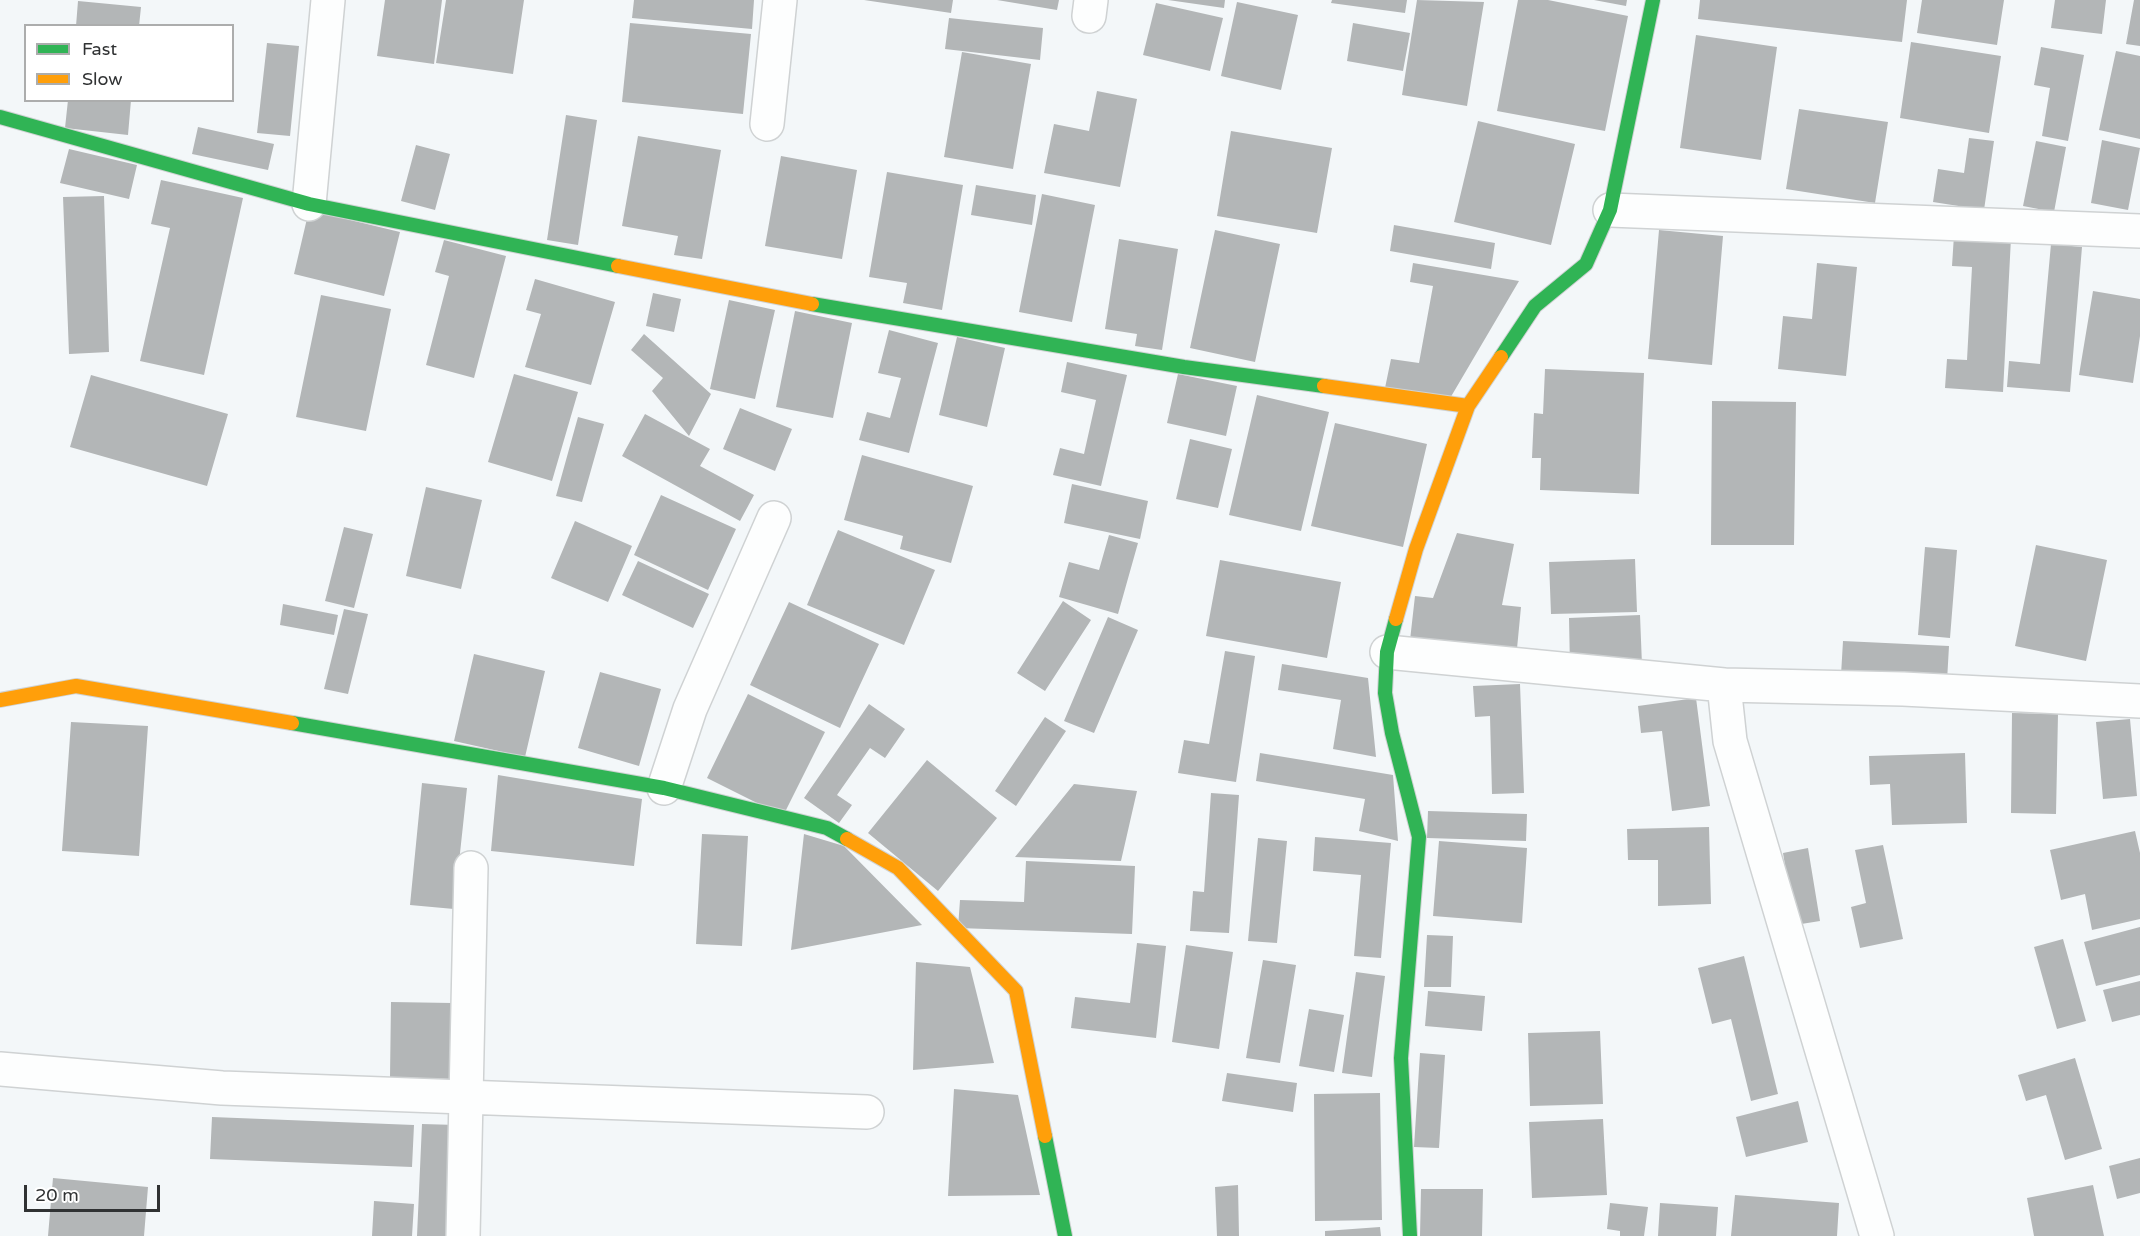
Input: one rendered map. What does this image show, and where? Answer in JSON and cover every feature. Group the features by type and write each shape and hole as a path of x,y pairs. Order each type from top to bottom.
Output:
{"street":[{"path":"309,204 328,0"},
{"path":"767,124 780,0"},
{"path":"1410,1236 1401,1058 1419,837 1392,733 1385,693 1387,652 1416,549 1468,406 1535,306 1586,264 1610,210 1653,0"},
{"path":"0,117 309,204 773,297 1184,367 1468,406"},
{"path":"1610,210 2140,231"},
{"path":"664,788 690,709 774,518"},
{"path":"1387,652 1724,685 1903,689 2140,701"},
{"path":"1724,685 1730,741 1871,1223 1877,1236"},
{"path":"0,700 76,686 664,788 827,828 898,868 1016,991 1065,1236"},
{"path":"464,1236 471,868"},
{"path":"0,1069 222,1088 867,1112"}],"building":[{"path":"385,0 442,0 434,64 377,56"},
{"path":"446,0 524,0 513,74 436,63"},
{"path":"634,0 754,0 752,29 632,18"},
{"path":"864,0 953,0 951,13"},
{"path":"997,0 1059,0 1057,10"},
{"path":"1168,0 1225,0 1224,8"},
{"path":"1332,0 1407,0 1405,13 1331,3"},
{"path":"1417,0 1484,2 1467,106 1402,95"},
{"path":"1518,0 1548,0 1628,16 1605,131 1497,111"},
{"path":"1594,0 1627,0 1626,6"},
{"path":"1700,0 1907,0 1902,42 1698,19"},
{"path":"1922,0 2004,0 1997,45 1917,33"},
{"path":"2055,0 2106,0 2102,34 2051,28"},
{"path":"2134,0 2140,0 2140,46 2126,44"},
{"path":"78,1 141,7 139,24 76,24"},
{"path":"1237,2 1298,15 1281,90 1221,76"},
{"path":"1156,3 1223,18 1210,71 1143,55"},
{"path":"949,18 1043,28 1040,60 945,49"},
{"path":"630,23 751,34 743,114 622,102"},
{"path":"1353,23 1410,33 1403,71 1347,61"},
{"path":"1696,35 1777,47 1761,160 1680,148"},
{"path":"1911,42 2001,56 1989,133 1900,118"},
{"path":"267,43 299,46 290,136 257,133"},
{"path":"2041,47 2084,55 2068,141 2042,136 2050,88 2034,85"},
{"path":"2116,51 2140,56 2140,139 2099,130"},
{"path":"962,52 1031,64 1013,169 944,157"},
{"path":"1097,91 1137,99 1120,187 1044,173 1054,124 1089,131"},
{"path":"68,102 131,102 128,135 65,128"},
{"path":"1799,109 1888,122 1875,203 1786,189"},
{"path":"566,115 597,120 578,245 547,240"},
{"path":"1478,121 1575,144 1551,245 1454,222"},
{"path":"198,127 274,144 268,170 192,154"},
{"path":"1231,131 1332,148 1317,233 1217,216"},
{"path":"638,136 721,150 702,259 674,255 678,236 622,226"},
{"path":"1969,138 1994,141 1984,210 1933,202 1938,169 1964,173"},
{"path":"2102,140 2140,148 2128,210 2091,203"},
{"path":"2036,141 2066,147 2054,212 2023,206"},
{"path":"416,145 450,154 435,210 401,201"},
{"path":"69,149 137,165 129,199 60,183"},
{"path":"781,156 857,170 842,259 765,246"},
{"path":"887,172 963,185 942,310 903,303 907,283 869,277"},
{"path":"161,180 243,198 204,375 140,361 170,228 151,224"},
{"path":"976,185 1036,195 1032,225 971,215"},
{"path":"1042,194 1095,205 1072,322 1019,312"},
{"path":"104,196 109,352 69,354 63,197"},
{"path":"309,210 400,232 384,296 294,274"},
{"path":"1394,225 1495,243 1491,269 1390,251"},
{"path":"1215,230 1280,244 1255,362 1190,348"},
{"path":"1659,230 1723,236 1712,365 1648,359"},
{"path":"1954,235 2011,238 2003,392 1945,388 1947,359 1967,360 1972,267 1952,266"},
{"path":"1119,239 1178,249 1162,350 1135,346 1137,334 1105,329"},
{"path":"444,240 506,256 474,378 426,365 449,276 435,272"},
{"path":"2051,244 2082,247 2070,392 2007,387 2009,361 2040,364"},
{"path":"1413,263 1519,281 1449,400 1385,388 1391,359 1419,363 1433,286 1410,282"},
{"path":"1817,263 1857,267 1846,376 1778,369 1783,316 1812,319"},
{"path":"535,279 615,302 591,385 525,367 541,314 526,310"},
{"path":"2093,291 2140,299 2140,336 2133,383 2079,375"},
{"path":"653,293 681,299 674,332 646,326"},
{"path":"321,295 391,309 366,431 296,417"},
{"path":"729,300 775,310 755,399 710,389"},
{"path":"795,311 852,323 833,418 776,407"},
{"path":"889,330 938,343 909,453 859,440 867,412 890,418 901,378 878,373"},
{"path":"644,334 711,394 689,436 652,391 663,378 631,350"},
{"path":"957,337 1005,348 987,427 939,415"},
{"path":"1067,362 1127,375 1101,486 1053,475 1060,448 1084,454 1096,400 1061,392"},
{"path":"1545,369 1644,373 1639,494 1540,490 1541,458 1532,458 1534,413 1543,414"},
{"path":"514,374 578,392 552,481 488,462"},
{"path":"1178,374 1237,386 1226,436 1167,423"},
{"path":"91,375 228,414 207,486 70,447"},
{"path":"1257,395 1329,412 1301,531 1229,515"},
{"path":"1712,401 1796,402 1794,545 1711,545"},
{"path":"740,408 792,429 775,471 723,449"},
{"path":"645,414 710,449 700,466 754,495 740,521 622,456"},
{"path":"578,417 604,424 582,502 556,496"},
{"path":"1335,423 1427,444 1403,547 1311,526"},
{"path":"1190,439 1232,449 1218,508 1176,499"},
{"path":"862,455 973,486 951,563 900,549 903,536 844,520"},
{"path":"1072,484 1148,501 1140,539 1064,523"},
{"path":"426,487 482,500 461,589 406,576"},
{"path":"661,495 736,529 708,590 634,555"},
{"path":"575,521 632,546 608,602 551,578"},
{"path":"344,527 373,534 354,608 325,601"},
{"path":"838,530 935,570 904,645 807,605"},
{"path":"1457,533 1514,544 1502,605 1521,607 1516,659 1409,649 1415,596 1433,598"},
{"path":"1109,535 1138,543 1118,614 1059,597 1069,562 1099,570"},
{"path":"2036,545 2107,560 2086,661 2015,646"},
{"path":"1925,547 1957,550 1950,638 1918,635"},
{"path":"1635,559 1637,612 1551,614 1549,562"},
{"path":"1220,560 1341,582 1327,658 1206,636"},
{"path":"638,561 709,594 693,628 622,595"},
{"path":"1063,601 1091,620 1045,691 1017,673"},
{"path":"789,602 879,644 840,728 750,685"},
{"path":"283,604 338,615 334,635 280,625"},
{"path":"344,609 368,614 348,694 324,689"},
{"path":"1640,615 1642,665 1570,668 1569,618"},
{"path":"1108,617 1138,630 1094,733 1064,721"},
{"path":"1843,641 1949,646 1947,681 1841,675"},
{"path":"1225,651 1255,656 1236,782 1178,773 1184,740 1209,744"},
{"path":"474,654 545,671 525,757 454,741"},
{"path":"1282,664 1368,678 1376,757 1333,749 1341,700 1278,690"},
{"path":"600,672 661,689 639,766 578,748"},
{"path":"1520,684 1524,793 1492,794 1490,716 1475,717 1473,686"},
{"path":"748,694 825,732 783,816 707,778"},
{"path":"1696,698 1710,806 1672,811 1662,731 1641,733 1638,706"},
{"path":"869,704 905,729 885,758 870,748 837,795 852,805 839,823 804,798"},
{"path":"2012,713 2058,714 2056,814 2011,813"},
{"path":"1045,717 1066,731 1016,806 995,791"},
{"path":"2130,719 2137,796 2103,799 2096,722"},
{"path":"71,722 148,726 139,856 62,851"},
{"path":"1260,753 1393,775 1398,841 1359,831 1365,799 1256,781"},
{"path":"1965,753 1967,823 1892,825 1890,784 1870,785 1869,756"},
{"path":"927,760 997,818 938,891 868,833"},
{"path":"498,775 642,799 634,866 491,851"},
{"path":"422,783 467,788 454,909 410,905"},
{"path":"1074,784 1137,791 1121,861 1015,857"},
{"path":"1211,793 1239,795 1229,933 1190,931 1193,891 1204,892"},
{"path":"1428,811 1527,814 1526,841 1427,838"},
{"path":"1709,827 1711,904 1658,906 1658,860 1628,860 1627,829"},
{"path":"2135,831 2140,853 2140,919 2092,930 2085,894 2061,900 2050,850"},
{"path":"702,834 748,836 742,946 696,944"},
{"path":"804,834 844,846 922,925 791,950"},
{"path":"1315,837 1391,843 1381,958 1354,956 1361,875 1313,871"},
{"path":"1258,838 1287,841 1277,943 1248,941"},
{"path":"1439,841 1527,848 1522,923 1433,916"},
{"path":"1883,845 1903,939 1860,948 1851,907 1866,903 1855,850"},
{"path":"1808,848 1820,921 1795,925 1783,853"},
{"path":"1026,861 1135,866 1132,934 958,928 960,900 1024,902"},
{"path":"2140,927 2140,975 2096,986 2084,942"},
{"path":"1427,935 1453,936 1451,987 1424,987"},
{"path":"2063,939 2086,1021 2057,1029 2034,947"},
{"path":"1137,943 1166,946 1156,1038 1071,1028 1075,997 1130,1003"},
{"path":"1186,945 1233,952 1219,1049 1172,1042"},
{"path":"1744,956 1778,1094 1751,1101 1731,1019 1712,1024 1698,968"},
{"path":"1263,960 1296,965 1280,1063 1246,1058"},
{"path":"916,962 970,967 994,1063 913,1070"},
{"path":"1356,972 1385,976 1372,1077 1342,1073"},
{"path":"2140,981 2140,1015 2112,1022 2103,990"},
{"path":"1428,991 1485,996 1482,1031 1425,1026"},
{"path":"391,1002 452,1003 450,1079 390,1077"},
{"path":"1309,1009 1344,1015 1334,1072 1299,1066"},
{"path":"1600,1031 1603,1104 1530,1106 1528,1033"},
{"path":"1420,1053 1445,1055 1439,1148 1414,1147"},
{"path":"2075,1058 2102,1149 2065,1160 2046,1095 2026,1101 2018,1075"},
{"path":"1227,1073 1297,1083 1293,1112 1222,1101"},
{"path":"954,1089 1018,1095 1040,1195 948,1196"},
{"path":"1380,1093 1382,1220 1315,1221 1314,1094"},
{"path":"1798,1101 1808,1142 1746,1157 1736,1117"},
{"path":"212,1117 414,1125 412,1167 210,1159"},
{"path":"1603,1119 1607,1195 1532,1198 1529,1122"},
{"path":"422,1124 457,1125 452,1236 417,1236"},
{"path":"2140,1158 2140,1193 2117,1199 2109,1166"},
{"path":"53,1178 148,1187 144,1236 48,1236"},
{"path":"1238,1185 1239,1236 1217,1236 1215,1187"},
{"path":"2093,1185 2104,1236 2034,1236 2027,1198"},
{"path":"1421,1189 1483,1189 1482,1236 1420,1236"},
{"path":"1735,1195 1839,1203 1837,1236 1731,1236"},
{"path":"374,1201 414,1204 412,1236 372,1236"},
{"path":"1610,1203 1648,1207 1644,1236 1620,1236 1620,1231 1607,1229"},
{"path":"1660,1203 1718,1207 1716,1236 1658,1236"},
{"path":"1380,1227 1381,1236 1325,1236 1325,1231"}],"traffic: fast":[{"path":"1501,357 1535,306 1586,264 1610,210 1653,0"},
{"path":"0,117 309,204 618,266"},
{"path":"812,304 1184,367 1324,386"},
{"path":"1396,619 1387,652 1385,693 1392,733 1419,837 1401,1058 1410,1236"},
{"path":"292,723 664,788 827,828 847,839"},
{"path":"1045,1136 1065,1236"}],"traffic: slow":[{"path":"618,266 812,304"},
{"path":"1396,619 1416,549 1468,406 1501,357"},
{"path":"1324,386 1468,406"},
{"path":"0,700 76,686 292,723"},
{"path":"847,839 898,868 1016,991 1045,1136"}]}
